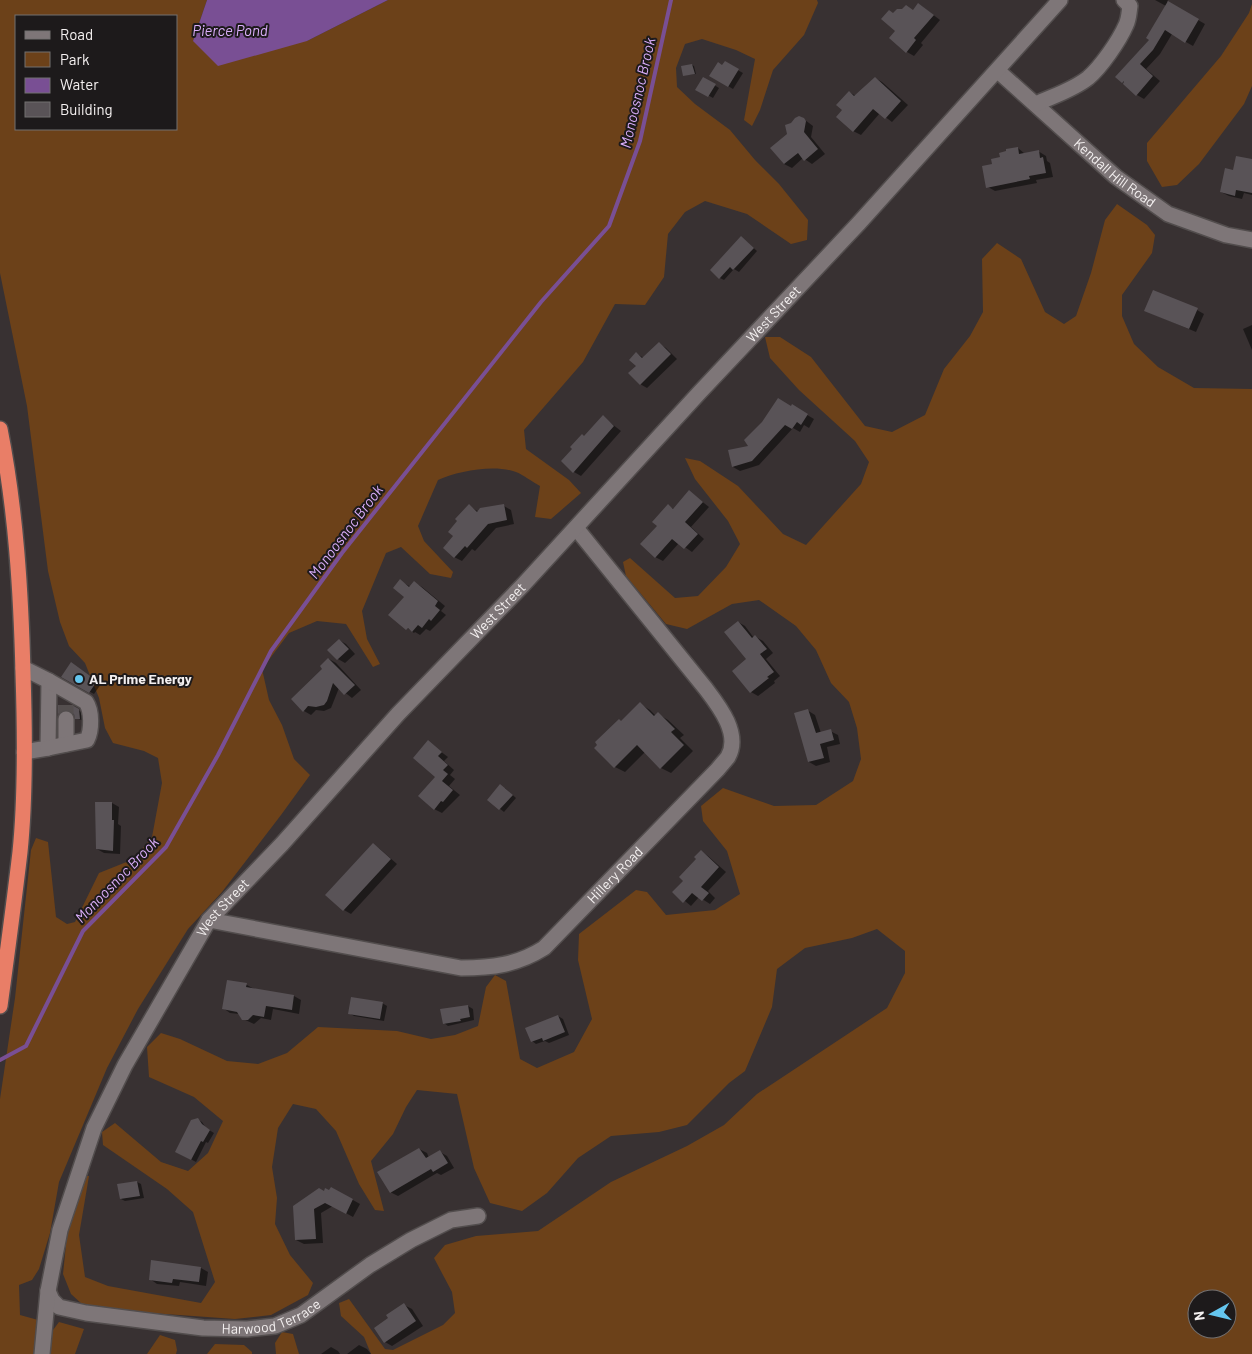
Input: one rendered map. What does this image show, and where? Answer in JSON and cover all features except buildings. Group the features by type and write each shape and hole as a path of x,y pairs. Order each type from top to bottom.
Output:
{"highway":[{"path":"0,429 7,462 20,588 24,752 20,850 0,1006"}],"street":[{"name":"West Street","path":"42,1354 48,1291 63,1222 94,1128 125,1065 209,920 282,844 398,714 523,585 699,393 860,223 1060,0"},
{"path":"1036,104 1088,78 1107,56 1126,25 1129,16 1130,6 1124,0"},
{"name":"Kendall Hill Road","path":"998,71 1116,177 1168,214 1226,235 1252,240"},
{"name":"Hillery Road","path":"209,920 461,968 490,967 515,963 544,948 718,769 728,756 731,748 731,736 725,716 706,689 576,528"},
{"path":"23,668 49,681 66,705 66,744"},
{"path":"48,748 49,681"},
{"path":"24,752 87,740 90,721 89,707 86,702 66,705"},
{"name":"Harwood Terrace","path":"48,1291 52,1300 60,1307 86,1313 202,1328 247,1329 268,1327 281,1324 300,1315 370,1265 411,1240 451,1220 478,1216"}],"green space":[{"path":"0,0 207,0 193,41 307,41 388,0 817,0 818,3 804,35 773,70 760,110 752,126 744,120 755,59 736,50 702,39 685,44 676,68 677,87 695,104 730,130 755,160 779,184 808,220 807,240 791,244 747,214 705,201 685,212 668,234 664,277 645,305 615,304 583,362 524,430 526,449 569,480 581,493 551,519 535,517 540,486 516,472 497,469 476,470 438,480 418,526 424,541 453,572 451,578 430,574 401,547 386,553 362,611 367,639 380,664 373,667 346,624 317,621 289,633 262,669 269,700 282,725 294,759 310,775 222,892 188,929 138,1009 107,1068 59,1182 50,1233 39,1269 32,1280 19,1285 20,1315 38,1320 39,1334 34,1354 0,1354 0,1099 15,998 31,850 36,838 48,842 56,917 67,924 75,922 99,873 134,859 152,837 162,783 158,758 144,751 113,743 105,728 99,698 85,663 69,646 60,622 48,571 27,406 0,273"},
{"path":"1252,4 1252,86 1244,104 1199,164 1177,185 1162,187 1147,161 1147,143 1221,56 1249,13"},
{"path":"1117,204 1147,225 1155,235 1152,253 1122,295 1122,316 1134,344 1158,367 1194,388 1252,389 1252,1354 371,1354 364,1337 341,1316 339,1303 349,1299 385,1349 393,1350 443,1325 455,1313 452,1292 434,1258 445,1245 476,1236 538,1231 611,1182 687,1146 724,1125 757,1094 887,1008 905,973 905,951 877,929 852,938 805,948 777,969 772,1007 745,1071 729,1083 687,1125 659,1132 611,1136 578,1158 547,1193 522,1211 490,1203 474,1168 457,1094 417,1090 406,1107 393,1134 371,1161 384,1211 375,1210 359,1184 336,1131 316,1109 293,1104 278,1128 272,1167 277,1198 275,1224 290,1255 313,1283 308,1295 271,1315 235,1319 151,1313 82,1304 71,1294 63,1274 67,1235 82,1176 89,1176 79,1235 85,1277 108,1286 201,1303 215,1282 193,1212 167,1189 103,1145 102,1132 115,1123 161,1162 188,1171 208,1153 223,1121 194,1097 149,1077 147,1047 161,1033 180,1039 227,1061 258,1064 287,1053 318,1027 397,1031 431,1039 455,1035 478,1026 486,987 495,975 506,981 520,1059 537,1068 574,1052 592,1019 578,960 579,934 636,890 647,892 666,915 715,910 740,894 727,851 703,821 701,806 723,788 774,806 816,805 853,781 861,759 857,728 849,702 831,683 816,650 796,626 759,600 732,604 687,629 666,624 626,576 623,562 630,558 675,598 698,596 726,567 740,544 728,521 695,479 685,458 700,461 738,486 783,534 806,545 861,484 869,462 855,441 799,390 770,358 765,337 780,337 811,357 865,426 892,432 925,415 944,369 970,336 983,312 982,259 997,243 1021,259 1045,312 1064,324 1076,316 1091,273 1105,220"},
{"path":"59,1322 84,1329 75,1354 48,1354 50,1334"},
{"path":"282,1332 293,1334 299,1354 276,1354 275,1343"},
{"path":"160,1335 175,1340 176,1354 147,1354"},
{"path":"215,1344 244,1345 252,1354 207,1354"}],"water":[{"name":"Pierce Pond","path":"207,0 388,0 307,41 218,66 193,41"}],"waterway":[{"name":"Monoosnoc Brook","path":"0,1060 26,1046 83,931 166,847 218,755 271,651 342,553 541,302 609,226 640,141 671,0"}],"tunnel":[{"path":"66,705 66,719"}],"place":[{"name":"AL Prime Energy","path":"79,679"}]}
